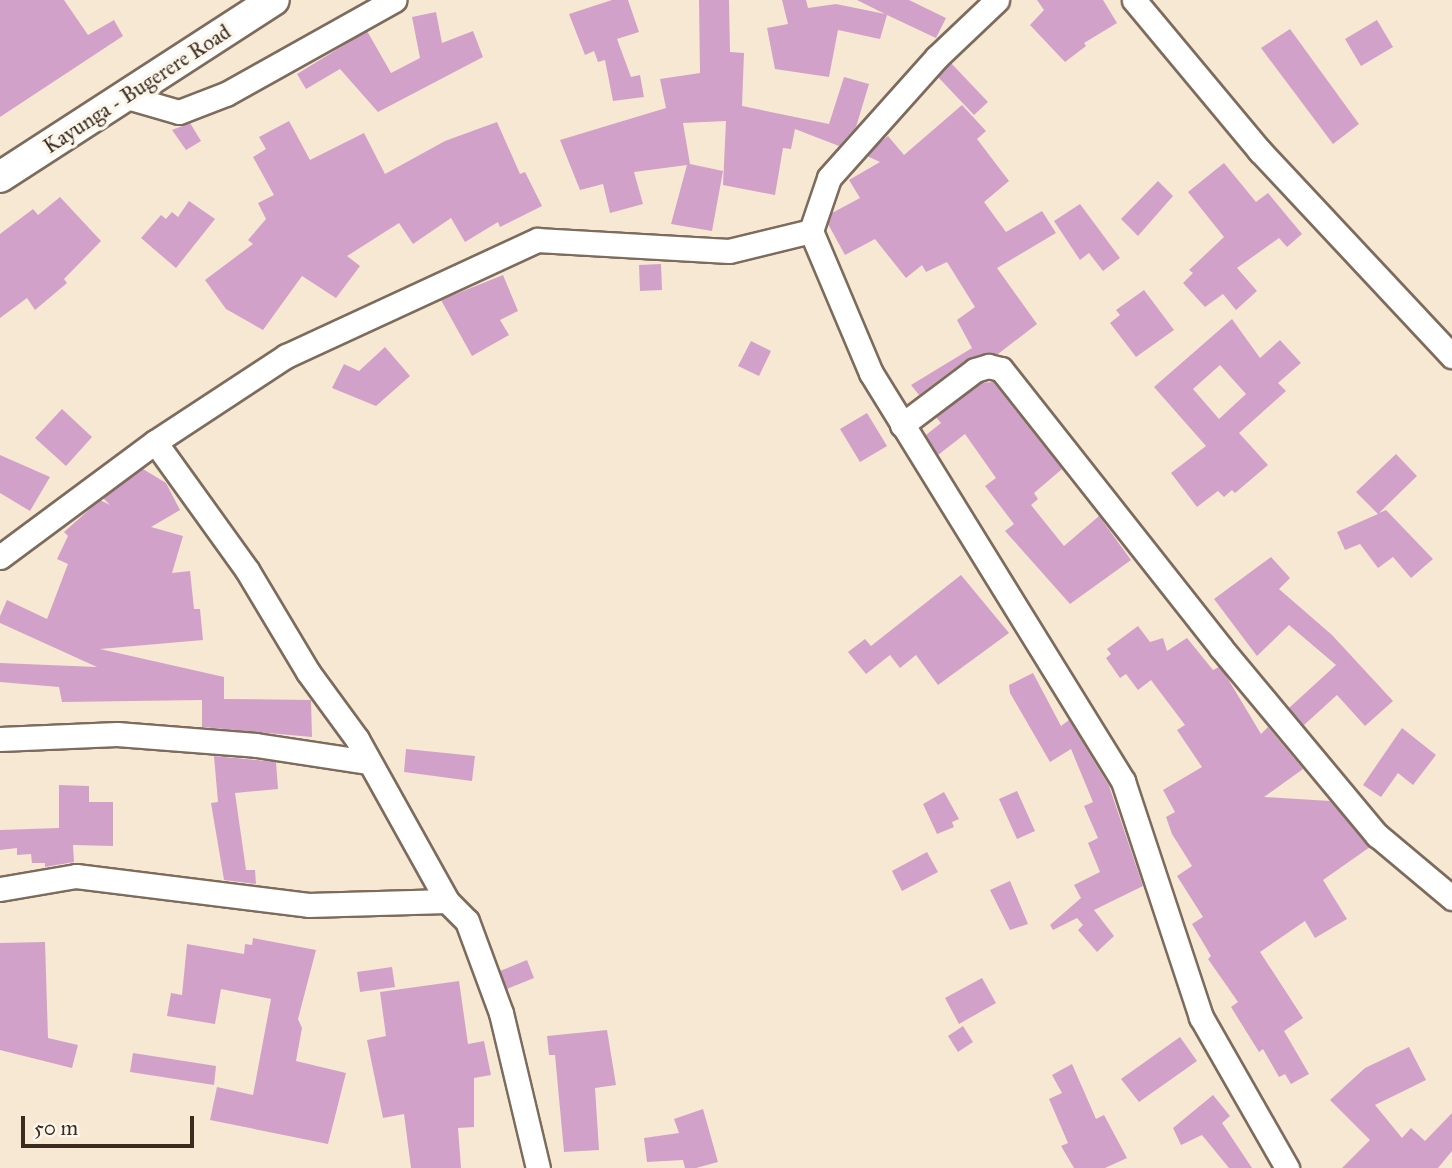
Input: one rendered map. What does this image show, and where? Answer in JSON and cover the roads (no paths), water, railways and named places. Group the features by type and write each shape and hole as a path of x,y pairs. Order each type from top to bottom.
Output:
{"main road":[{"name":"Kayunga - Bugerere Road","path":"0,177 274,0"}],"street":[{"path":"127,97 179,111 226,94 394,0"},
{"path":"997,0 937,57 828,178 811,231 871,373 1123,781 1201,1017 1287,1168"},
{"path":"1134,0 1260,151 1452,356"},
{"path":"0,556 155,442 286,356 537,240 729,251 811,231"},
{"path":"902,425 975,370 988,366 1001,369 1221,648 1377,835 1452,898"},
{"path":"155,442 247,570 369,762 447,901 467,921 501,1013 538,1168"},
{"path":"0,739 117,734 256,745 369,762"},
{"path":"0,889 76,876 308,905 447,901"}]}
